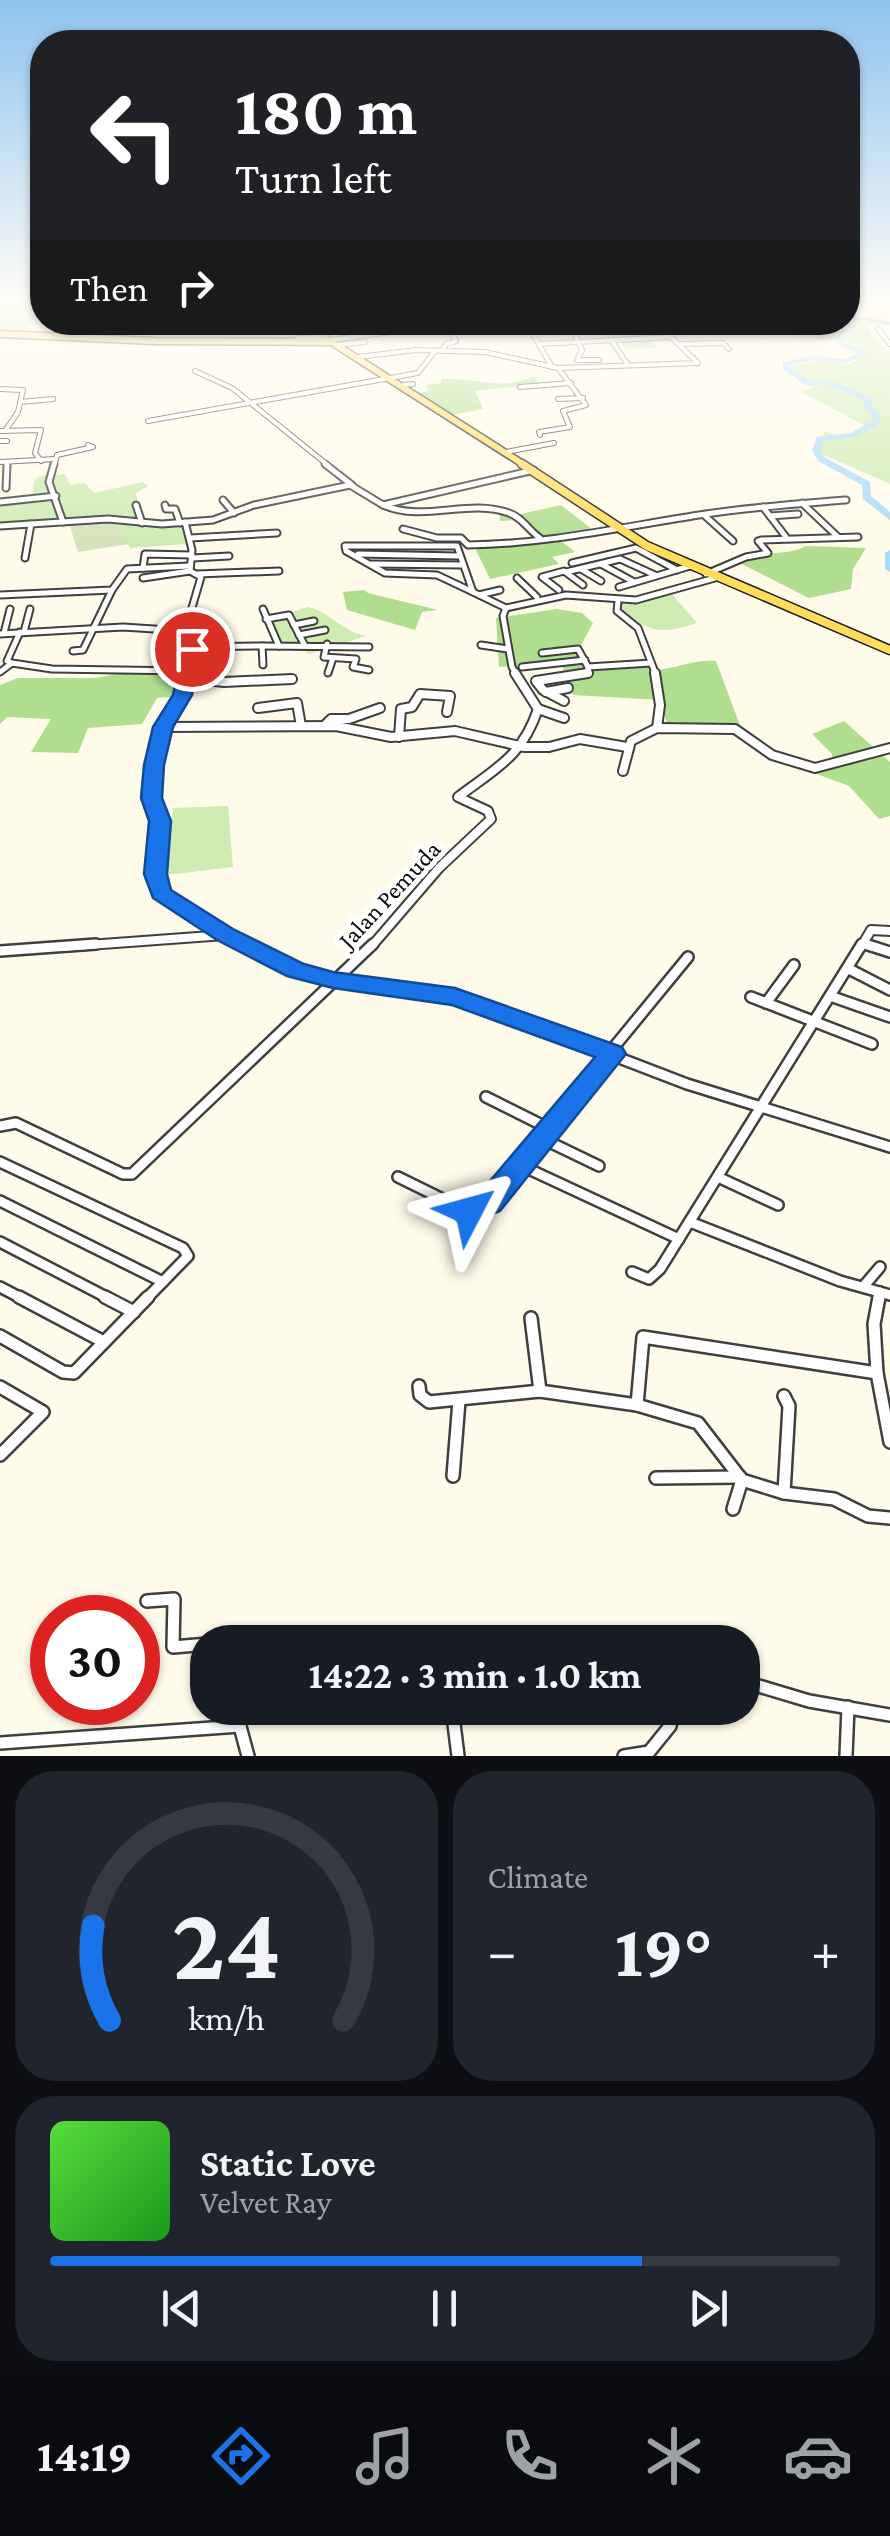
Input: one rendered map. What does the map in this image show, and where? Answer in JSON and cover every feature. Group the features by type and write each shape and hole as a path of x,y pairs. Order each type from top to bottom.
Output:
{"main road":[{"path":"411,386 647,546 890,650"}],"street":[{"path":"228,386 353,485 399,514 462,509 504,511 517,516 527,530 542,540"},
{"path":"148,421 349,386"},
{"path":"520,388 541,386"},
{"path":"506,452 554,443 538,433 570,426 563,411 586,406 574,386"},
{"path":"0,389 22,390 20,402 3,431"},
{"path":"558,399 583,398"},
{"path":"20,402 53,399"},
{"path":"3,431 41,430 36,453 40,460"},
{"path":"63,522 49,479 61,454 93,448 88,445"},
{"path":"6,488 4,462 56,459"},
{"path":"384,505 534,470"},
{"path":"0,526 112,519 214,520 271,501 353,485"},
{"path":"0,502 56,496"},
{"path":"223,500 234,513"},
{"path":"404,529 437,538 461,538 470,545 542,540 704,514 846,500"},
{"path":"802,503 839,538"},
{"path":"136,505 142,522"},
{"path":"165,505 166,509 175,509 183,522 190,538 192,565 201,577 185,632 185,640 192,648"},
{"path":"763,507 786,537"},
{"path":"704,514 734,541"},
{"path":"770,516 798,514"},
{"path":"26,558 31,524"},
{"path":"190,538 277,532"},
{"path":"476,594 456,546 345,546 367,564 388,574 437,576 476,594 502,606 568,595 618,601 642,598 711,576 746,557 768,553 759,540 858,537"},
{"path":"572,563 647,546"},
{"path":"636,548 677,570"},
{"path":"136,554 192,565"},
{"path":"143,568 145,554"},
{"path":"356,554 459,556"},
{"path":"144,578 229,556"},
{"path":"533,579 622,559 655,575"},
{"path":"367,564 462,565"},
{"path":"600,564 634,582"},
{"path":"73,652 82,650 124,570 192,565 279,571"},
{"path":"619,587 690,566"},
{"path":"580,569 601,581"},
{"path":"566,572 583,585"},
{"path":"542,576 559,590"},
{"path":"517,578 538,598"},
{"path":"0,595 112,590"},
{"path":"476,594 500,590"},
{"path":"618,601 617,611 638,628 650,663 660,705 657,728"},
{"path":"502,606 514,671 538,709 564,718"},
{"path":"10,609 2,634 94,628 185,632"},
{"path":"30,609 8,658 12,663 52,670 187,674 224,682 292,679"},
{"path":"263,609 279,646"},
{"path":"266,619 289,616 300,635 301,658"},
{"path":"294,625 314,621"},
{"path":"300,635 325,630"},
{"path":"316,645 340,639"},
{"path":"192,648 327,644 369,647"},
{"path":"327,644 324,658 356,659 354,668 369,670"},
{"path":"481,644 508,649"},
{"path":"262,646 264,665"},
{"path":"192,648 182,695 163,727 151,798 160,821 156,880 164,896 271,960 333,980 455,997 762,1108 890,1148"},
{"path":"542,653 578,649 586,664 588,673 536,680 546,692 564,701"},
{"path":"328,673 333,658"},
{"path":"0,672 12,663"},
{"path":"522,667 650,663"},
{"path":"546,692 568,688"},
{"path":"400,737 401,710 413,706 420,694 450,696 447,712"},
{"path":"258,708 297,704 301,726"},
{"path":"324,726 331,719 350,719 380,708"},
{"path":"524,748 538,709"},
{"path":"163,727 324,726 400,737 455,730 524,748 580,739 627,747"},
{"path":"623,771 627,747 639,734 657,728 738,730 762,750 810,768 890,748"},
{"name":"Jalan Pemuda","path":"0,1126 16,1123 122,1174 132,1174 365,953 439,868 491,819 488,811 458,797 496,774 524,748"},
{"path":"196,936 206,921"},
{"path":"632,1272 644,1278 654,1276 720,1178 872,929 890,931"},
{"path":"0,951 225,935"},
{"path":"864,944 890,952"},
{"path":"398,1177 465,1210 474,1211 489,1202 688,958"},
{"path":"766,1003 794,964"},
{"path":"849,969 890,990"},
{"path":"830,996 890,1017"},
{"path":"751,997 872,1044"},
{"path":"486,1097 599,1166"},
{"path":"0,1162 188,1252 185,1261 76,1372 69,1374 0,1336"},
{"path":"520,1164 679,1239"},
{"path":"720,1178 778,1205"},
{"path":"0,1201 163,1282"},
{"path":"690,1222 885,1294 874,1324 876,1373 890,1442"},
{"path":"0,1242 134,1312"},
{"path":"862,1287 880,1268"},
{"path":"0,1288 104,1342"},
{"path":"531,1318 540,1390"},
{"path":"637,1405 643,1338 876,1373"},
{"path":"419,1386 420,1395 428,1402 540,1390 637,1405 704,1427 741,1479"},
{"path":"0,1388 43,1412 3,1448"},
{"path":"784,1396 788,1413 784,1492"},
{"path":"453,1476 459,1400"},
{"path":"656,1478 741,1479 784,1492 834,1499 868,1516 890,1518"},
{"path":"732,1509 741,1479"},
{"path":"160,1600 174,1599 173,1647 190,1646"},
{"path":"760,1687 793,1697 890,1715"},
{"path":"846,1756 848,1707"},
{"path":"454,1725 458,1756"},
{"path":"624,1756 649,1754 670,1725"},
{"path":"0,1743 240,1726 248,1756"}],"green space":[{"path":"426,386 522,386 475,391 483,409 446,416 415,394 428,391"},
{"path":"810,386 890,386 890,484 815,451 825,432 849,438 871,429 800,391 813,388"},
{"path":"65,474 70,485 85,483 94,493 143,482 148,486 136,493 142,524 183,524 188,544 130,548 113,519 0,526 0,502 32,498 39,476"},
{"path":"561,505 593,530 556,537 575,552 552,557 559,564 490,579 474,546 546,537 518,520 500,521 499,512 521,514"},
{"path":"113,519 129,544 78,552 69,523"},
{"path":"806,546 866,548 853,569 851,589 809,598 742,564 757,556"},
{"path":"364,590 438,610 422,612 415,630 347,610 343,592"},
{"path":"672,594 697,623 671,630 652,628 614,604"},
{"path":"308,607 366,636 309,654 297,645 277,642 270,619"},
{"path":"557,609 582,613 593,623 578,651 589,666 651,663 654,670 716,661 741,728 667,724 660,700 573,695 561,663 499,667 496,618"},
{"path":"141,669 187,670 181,696 157,698 142,724 88,728 78,753 31,752 51,719 7,717 0,724 0,685 18,678 95,678"},
{"path":"844,721 890,762 890,816 879,819 849,786 814,773 833,765 832,754 812,734"},
{"path":"228,806 233,867 167,875 173,808"}],"waterway":[{"path":"837,386 870,399 866,405 876,414 876,422 853,435 820,439 816,450 821,459 867,484 866,497 890,517"},
{"path":"890,553 890,569"}],"route":[{"path":"192,649 182,695 163,727 154,765 151,798 160,815 155,874 161,893 225,935 296,970 333,980 455,997 612,1054 489,1202 478,1211 469,1211"}]}
